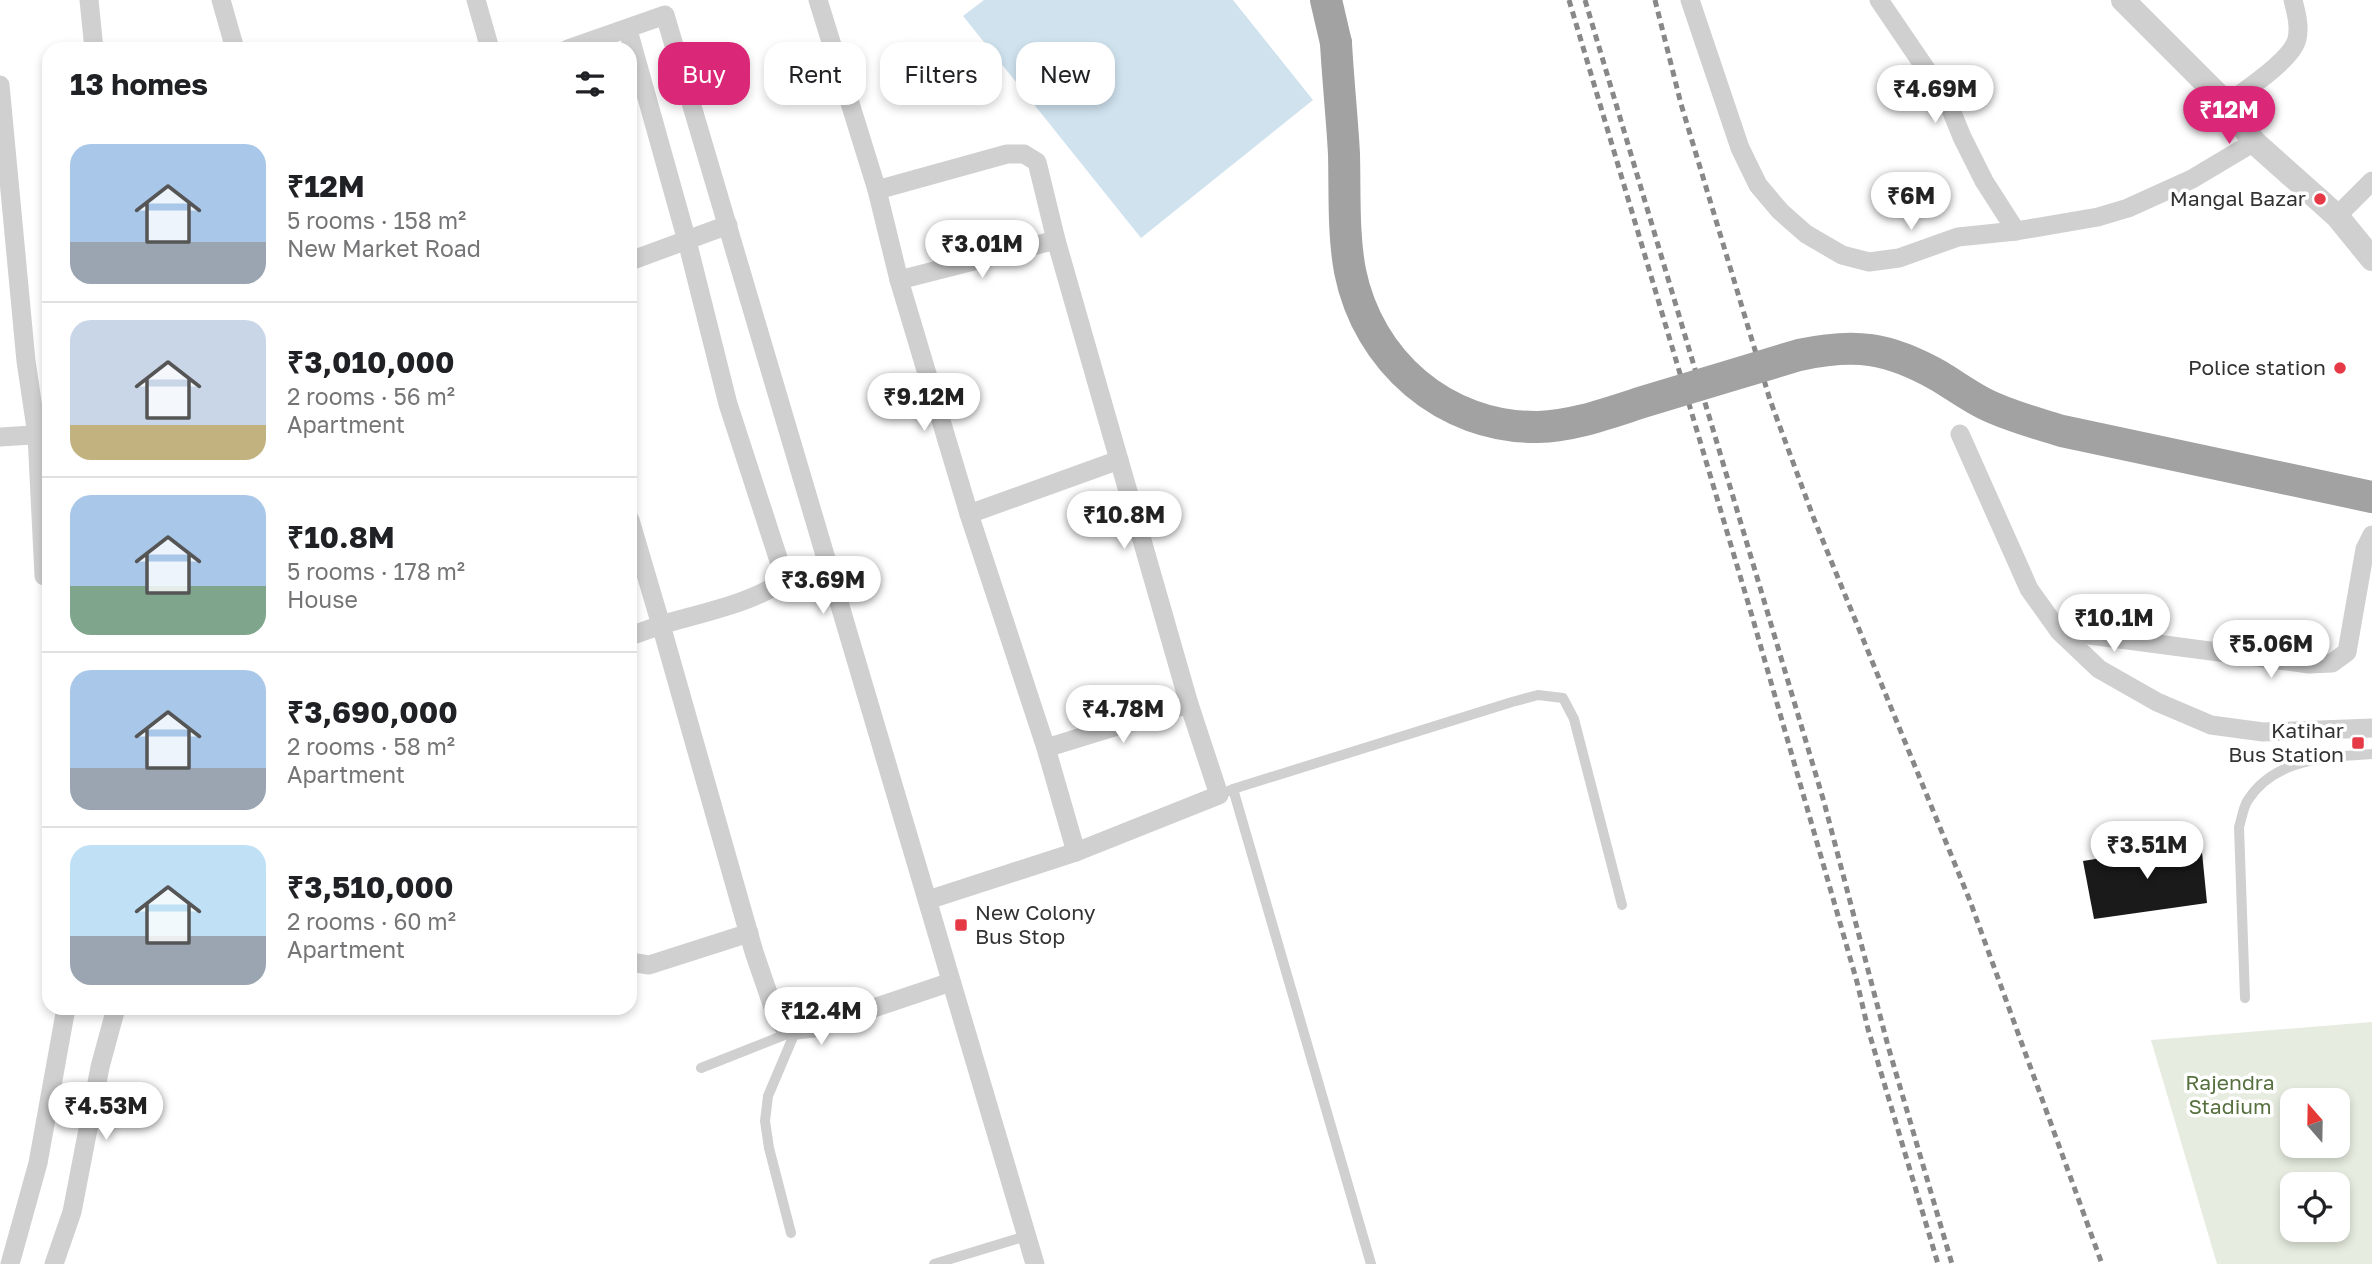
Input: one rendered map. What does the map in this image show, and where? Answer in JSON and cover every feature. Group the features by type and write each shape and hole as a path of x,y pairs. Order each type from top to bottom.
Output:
{"highway":[{"path":"1326,0 1336,43 1344,153 1345,225 1350,270 1359,304 1375,339 1398,369 1419,389 1469,415 1502,424 1538,427 1581,421 1799,355 1832,348 1871,349 1900,356 1937,374 1984,404 2051,428 2372,497"}],"street":[{"path":"89,0 93,42"},
{"path":"221,0 233,42"},
{"path":"476,0 488,42"},
{"path":"818,0 877,190 899,280 969,514 1046,748 1076,852"},
{"path":"1690,0 1740,148 1758,185 1780,211 1805,233 1842,255 1869,262 1899,258 1958,237 2098,218 2128,208 2192,179 2255,142"},
{"path":"1879,0 1947,100 1962,138 1984,181 2016,231"},
{"path":"2123,0 2228,104 2255,142 2337,216 2372,259"},
{"path":"2228,104 2284,59 2297,41 2298,18 2293,0"},
{"path":"590,42 628,30 663,8 1035,1264"},
{"path":"628,30 631,42"},
{"path":"637,62 687,241 727,404 782,570 781,581 757,596 637,634"},
{"path":"0,85 26,361 42,430"},
{"path":"877,190 1007,154 1024,154 1037,162 1056,240 1189,704 1226,792 1076,852 928,900"},
{"path":"2337,216 2372,181"},
{"path":"637,259 729,225"},
{"path":"899,280 1056,240"},
{"path":"0,437 42,434"},
{"path":"1960,434 2029,589 2059,631 2099,669 2157,702 2211,725 2263,732 2372,728"},
{"path":"969,514 1119,460"},
{"path":"2059,631 2309,664 2332,663 2347,652 2365,549 2372,535"},
{"path":"637,544 749,933 776,1016 784,1027 796,1030 814,1028 951,982"},
{"path":"1046,748 1189,704"},
{"path":"637,963 649,965 749,933"},
{"path":"10,1264 38,1164 65,1015"},
{"path":"54,1264 72,1212 100,1067 114,1015"}],"lane":[{"path":"1371,1264 1226,792 1511,702 1538,695 1563,698 1574,719 1622,905"},
{"path":"2245,998 2239,827 2246,802 2264,782 2292,764 2322,757 2372,754"},
{"path":"701,1068 796,1030"},
{"path":"791,1233 765,1121 768,1097 796,1030"},
{"path":"933,1264 1026,1236"}],"green space":[{"name":"Rajendra Stadium","path":"2372,1022 2372,1264 2217,1264 2151,1040"}],"water":[{"path":"984,0 1233,0 1313,100 1141,238 1034,105 1115,105 1115,42 1016,42 1016,82 1002,65 1002,42 984,42 963,16"}],"building":[{"path":"2201,842 2207,903 2094,919 2083,861"}],"railway":[{"path":"1569,0 1752,616 1857,982 1868,1029 1938,1264"},
{"path":"1585,0 1824,802 1888,1046 1952,1264"},
{"path":"1655,0 1681,104 1770,400 1814,519 1970,901 2102,1264"}],"place":[{"name":"Mangal Bazar","path":"2320,199"},
{"name":"Police station","path":"2340,368"},
{"name":"Katihar Bus Station","path":"2358,743"},
{"name":"New Colony Bus Stop","path":"961,925"}]}
